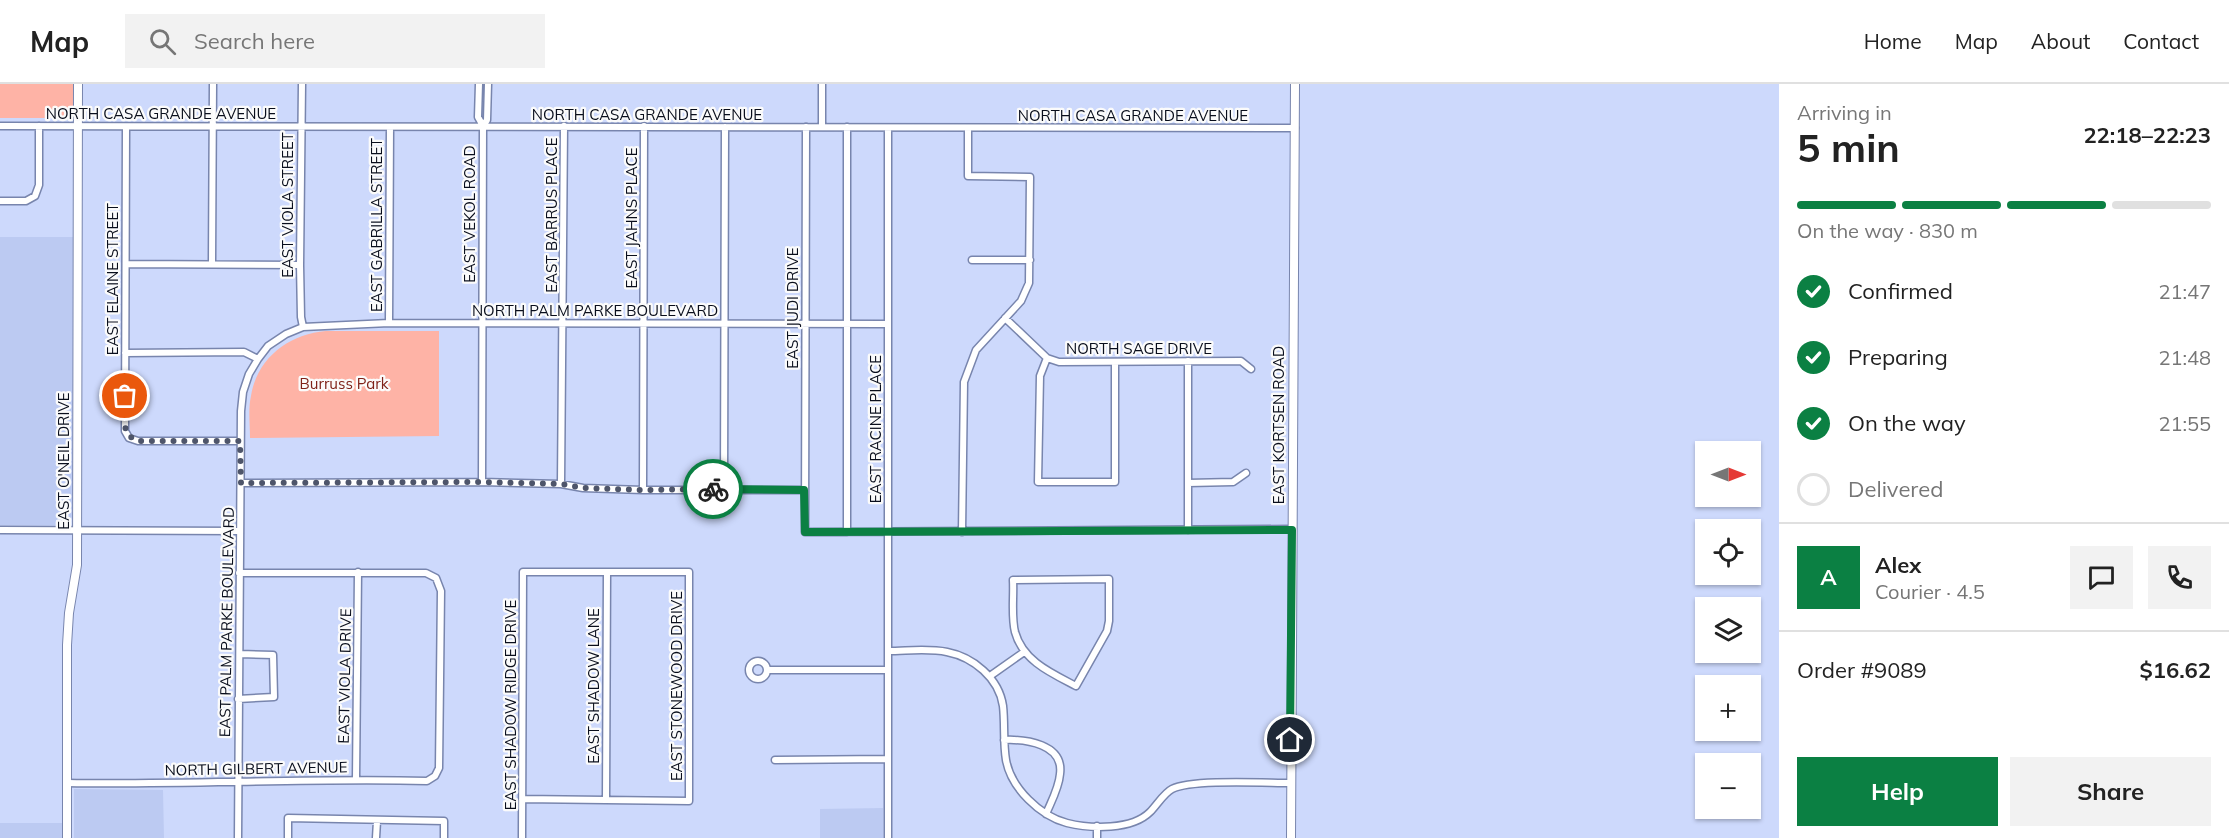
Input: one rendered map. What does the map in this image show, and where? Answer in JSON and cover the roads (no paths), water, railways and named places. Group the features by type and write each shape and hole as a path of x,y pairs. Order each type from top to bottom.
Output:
{"street":[{"name":"EAST O'NEIL DRIVE","path":"67,838 67,645 69,613 77,565 78,84"},
{"path":"212,263 213,84"},
{"name":"EAST VIOLA STREET","path":"302,84 300,265 303,327"},
{"name":"EAST VEKOL ROAD","path":"478,84 478,117 483,126 482,482"},
{"name":"EAST VEKOL ROAD","path":"483,126 487,120 488,84"},
{"path":"822,84 822,127"},
{"name":"EAST KORTSEN ROAD","path":"1291,838 1295,84"},
{"name":"NORTH CASA GRANDE AVENUE","path":"0,126 1295,128"},
{"path":"0,201 26,201 35,196 39,185 39,126"},
{"name":"EAST ELAINE STREET","path":"126,126 125,431 129,438 138,441 240,441"},
{"name":"EAST BARRUS PLACE","path":"561,484 564,126"},
{"name":"EAST JAHNS PLACE","path":"643,490 644,126"},
{"name":"EAST GABRILLA STREET","path":"389,323 390,127"},
{"path":"724,488 725,127"},
{"name":"EAST JUDI DRIVE","path":"806,127 805,532 847,532"},
{"path":"847,128 847,532 1292,530"},
{"name":"EAST RACINE PLACE","path":"888,128 888,838"},
{"path":"962,532 964,382 976,350 1021,301 1029,283 1030,260 1030,177 968,176 969,128"},
{"path":"972,260 1030,260"},
{"path":"126,264 300,265"},
{"name":"NORTH SAGE DRIVE","path":"1005,318 1047,358 1059,362 1241,361 1251,369"},
{"name":"NORTH PALM PARKE BOULEVARD","path":"303,327 389,323 887,324"},
{"name":"EAST PALM PARKE BOULEVARD","path":"238,838 240,441 243,392 249,374 268,346 286,334 303,327"},
{"path":"125,353 244,352 258,358"},
{"path":"1047,358 1040,376 1038,482 1115,482 1115,362"},
{"path":"1188,361 1188,530"},
{"path":"1188,483 1233,482 1246,473"},
{"path":"241,483 482,482 561,484 583,488 643,490 724,488 804,490"},
{"path":"0,530 239,531"},
{"path":"239,573 358,572"},
{"name":"NORTH GILBERT AVENUE","path":"68,783 237,783 356,779 427,781 435,776 439,768 441,591 436,578 426,573 358,572"},
{"name":"EAST VIOLA DRIVE","path":"356,779 358,572"},
{"name":"EAST SHADOW RIDGE DRIVE","path":"522,838 523,572 607,572"},
{"name":"EAST STONEWOOD DRIVE","path":"606,800 689,801 689,572 607,572"},
{"name":"EAST SHADOW LANE","path":"606,800 607,572"},
{"path":"1109,579 1107,631 1076,686 1043,669 1024,652 1014,631 1013,580 1109,579"},
{"path":"888,651 948,652 965,658 990,676 1003,705 1006,762 1016,785 1046,814 1067,823 1125,826 1148,814 1171,789 1191,784 1290,783"},
{"path":"990,676 1024,652"},
{"path":"238,699 274,697 273,655 240,654"},
{"path":"767,670 887,670"},
{"path":"1004,740 1035,742 1054,753 1059,762 1061,774 1046,814"},
{"path":"775,760 887,759"},
{"path":"522,799 606,800"},
{"path":"288,838 288,818 444,821 444,838"},
{"path":"376,820 376,838"},
{"path":"1097,826 1097,838"}],"park label":[{"name":"Burruss Park","path":"344,384"}]}
